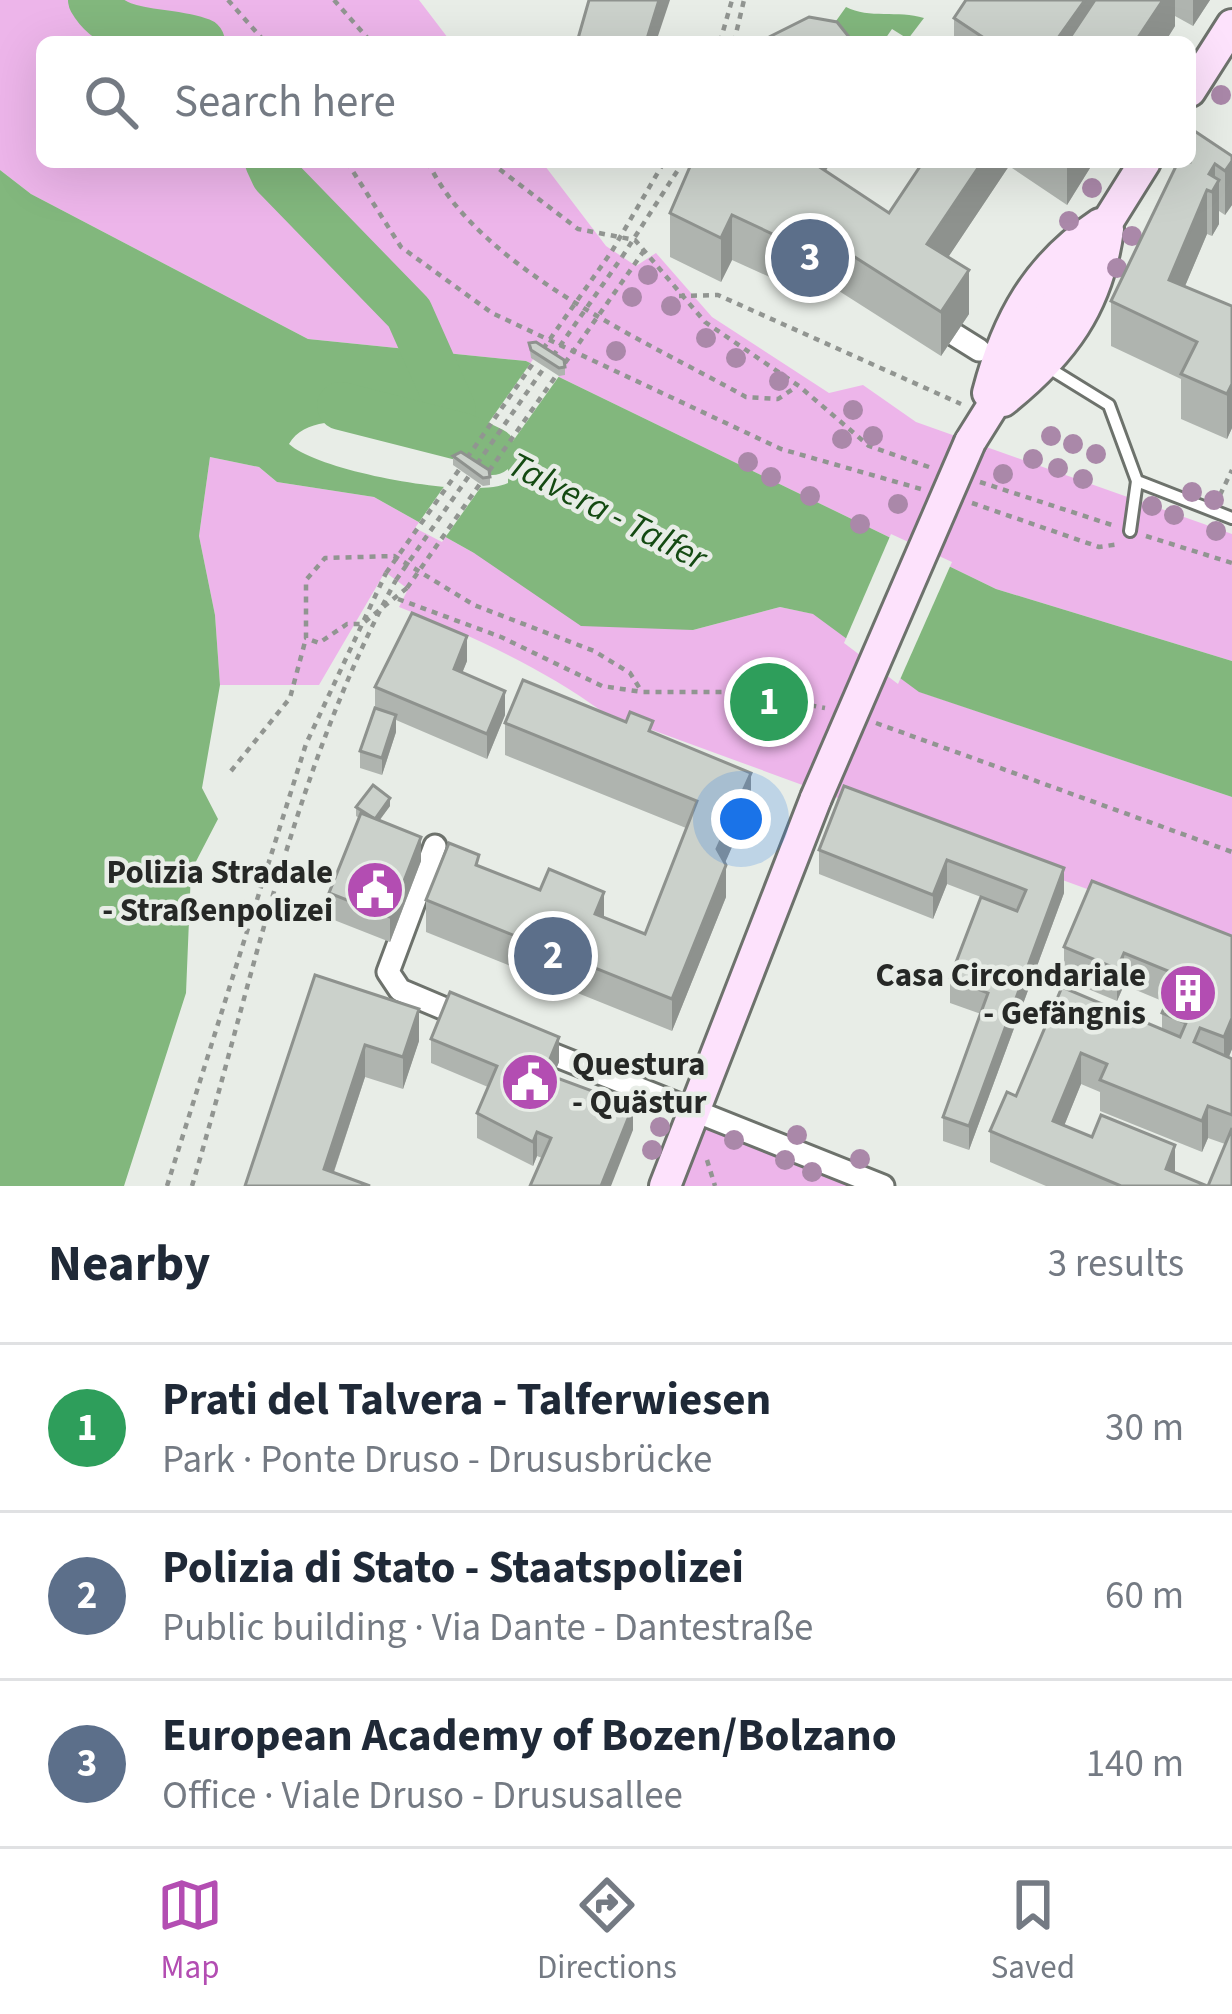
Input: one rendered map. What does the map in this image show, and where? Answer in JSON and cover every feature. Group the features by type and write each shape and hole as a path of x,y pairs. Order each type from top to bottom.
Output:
{"main road":[{"path":"1196,82 1232,25"},
{"path":"665,1186 816,799 975,430 1141,168"},
{"path":"975,430 1046,366 1102,281 1110,217"}],"street":[{"path":"955,335 979,350"},
{"path":"435,846 388,972 400,990 492,1029"},
{"path":"514,1039 883,1186"}],"lane":[{"path":"1046,366 1109,405 1137,481 1130,531"},
{"path":"1137,481 1232,518"}],"path":[{"path":"228,0 260,36"},
{"path":"334,0 366,36"},
{"path":"722,36 732,0"},
{"path":"735,36 744,0"},
{"path":"351,168 401,247 492,313 781,449 929,491"},
{"path":"431,168 455,210 488,242 642,339 746,397 778,399 799,386"},
{"path":"498,168 578,229 635,241 705,322 799,386 869,446 937,470"},
{"path":"167,1186 306,744 386,573 621,237 661,168"},
{"path":"192,1186 278,878 339,703 396,580 635,241 679,168"},
{"path":"306,638 319,643 347,624 362,624 407,588 645,249"},
{"path":"679,296 718,295 875,368 952,396 975,430"},
{"path":"1213,511 1232,470"},
{"path":"991,508 975,481 1232,562"},
{"path":"970,502 1099,548 1112,549 1130,531"},
{"path":"231,771 290,698 306,638 306,580 325,559 394,556 474,605 594,651 630,673 642,692"},
{"path":"398,598 501,637 602,686 642,692 740,692 829,709"},
{"path":"870,721 1232,852"}],"shaded area":[{"path":"0,0 419,0 446,36 36,36 36,168 547,168 606,246 636,266 656,253 712,317 829,393 863,385 916,422 1232,534 1232,661 996,589 526,361 308,339 31,194 0,170"},
{"path":"210,457 259,467 277,482 374,497 474,553 693,630 780,607 814,614 920,692 1232,797 1232,942 603,712 504,653 399,607 408,589 385,572 319,685 220,685 215,615 199,536"},
{"path":"693,1114 883,1186 665,1186"}],"water":[{"path":"846,7 924,18 910,36 892,29 887,36 825,36"},
{"path":"0,170 31,194 308,339 526,361 996,589 1232,661 1232,797 919,692 813,614 780,607 693,630 581,626 474,553 374,497 277,482 259,467 210,457 199,536 215,615 220,685 202,788 218,819 191,871 186,993 124,1186 0,1186","holes":["427,422 455,444 470,440 508,462 508,483 463,488 397,480 331,464 289,444 304,430 325,423"]}],"pier":[{"path":"534,358 562,372 498,462 471,448"},
{"path":"450,478 483,484 442,542 415,528"},
{"path":"891,534 952,562 898,684 844,643"}],"building":[{"path":"589,0 659,0 648,36 579,36"},
{"path":"966,0 1085,0 1059,36 981,36 954,18"},
{"path":"1095,0 1163,0 1139,36 1071,36"},
{"path":"809,17 837,22 848,36 771,36"},
{"path":"1196,132 1232,156 1232,161 1225,171 1215,164 1209,174 1219,180 1212,192 1207,190 1169,280 1232,306 1232,384 1227,394 1181,374 1197,342 1111,301 1175,168 1196,168"},
{"path":"689,168 821,168 889,213 919,168 978,168 927,244 969,270 941,312 806,226 794,244 732,215 721,238 670,213"},
{"path":"536,342 564,360 565,367 531,350 529,343"},
{"path":"461,452 489,470 490,477 483,478 453,456"},
{"path":"412,613 467,636 454,669 505,691 487,734 375,687"},
{"path":"523,680 626,722 630,712 653,721 649,731 751,773 717,849 726,865 672,999 426,900 449,843 479,855 476,865 540,890 549,869 604,892 595,914 645,934 697,801 505,723"},
{"path":"375,708 396,715 382,758 360,751"},
{"path":"373,785 390,798 375,819 356,807"},
{"path":"844,786 1064,868 969,1126 943,1117 988,993 950,978 981,897 1017,911 1026,890 947,860 933,895 819,850"},
{"name":"Polizia Stradale - Straßenpolizei","path":"361,813 421,837 390,917 329,893"},
{"path":"1092,881 1232,936 1232,1018 1224,1037 1200,1028 1194,1042 1232,1059 1232,1115 1208,1106 1202,1121 1100,1080 1107,1064 1081,1053 1053,1121 1092,1137 1101,1115 1175,1145 1166,1169 1207,1186 1121,1186 990,1131 1007,1092 1016,1096 1062,987 1180,1037 1186,1023 1162,1013 1178,975 1124,953 1117,969 1064,947"},
{"path":"315,975 419,1009 403,1057 365,1045 324,1169 370,1186 245,1186"},
{"path":"450,992 559,1037 540,1083 560,1079 633,1106 601,1186 530,1186 551,1138 537,1132 533,1142 477,1113 497,1066 431,1039"},
{"path":"1232,1128 1232,1186 1208,1186"}],"waterway":[{"path":"92,0 102,13 127,27 174,36"},
{"path":"272,168 409,313 452,410"},
{"name":"Talvera - Talfer","path":"341,406 463,437 492,451"}],"place":[{"name":"European Academy of Bozen/Bolzano","path":"810,258"},
{"name":"Prati del Talvera - Talferwiesen","path":"769,702"},
{"name":"Polizia Stradale - Straßenpolizei","path":"375,890"},
{"name":"Polizia di Stato - Staatspolizei","path":"553,956"},
{"name":"Casa Circondariale - Gefängnis","path":"1188,993"},
{"name":"Questura - Quästur","path":"530,1082"}]}
